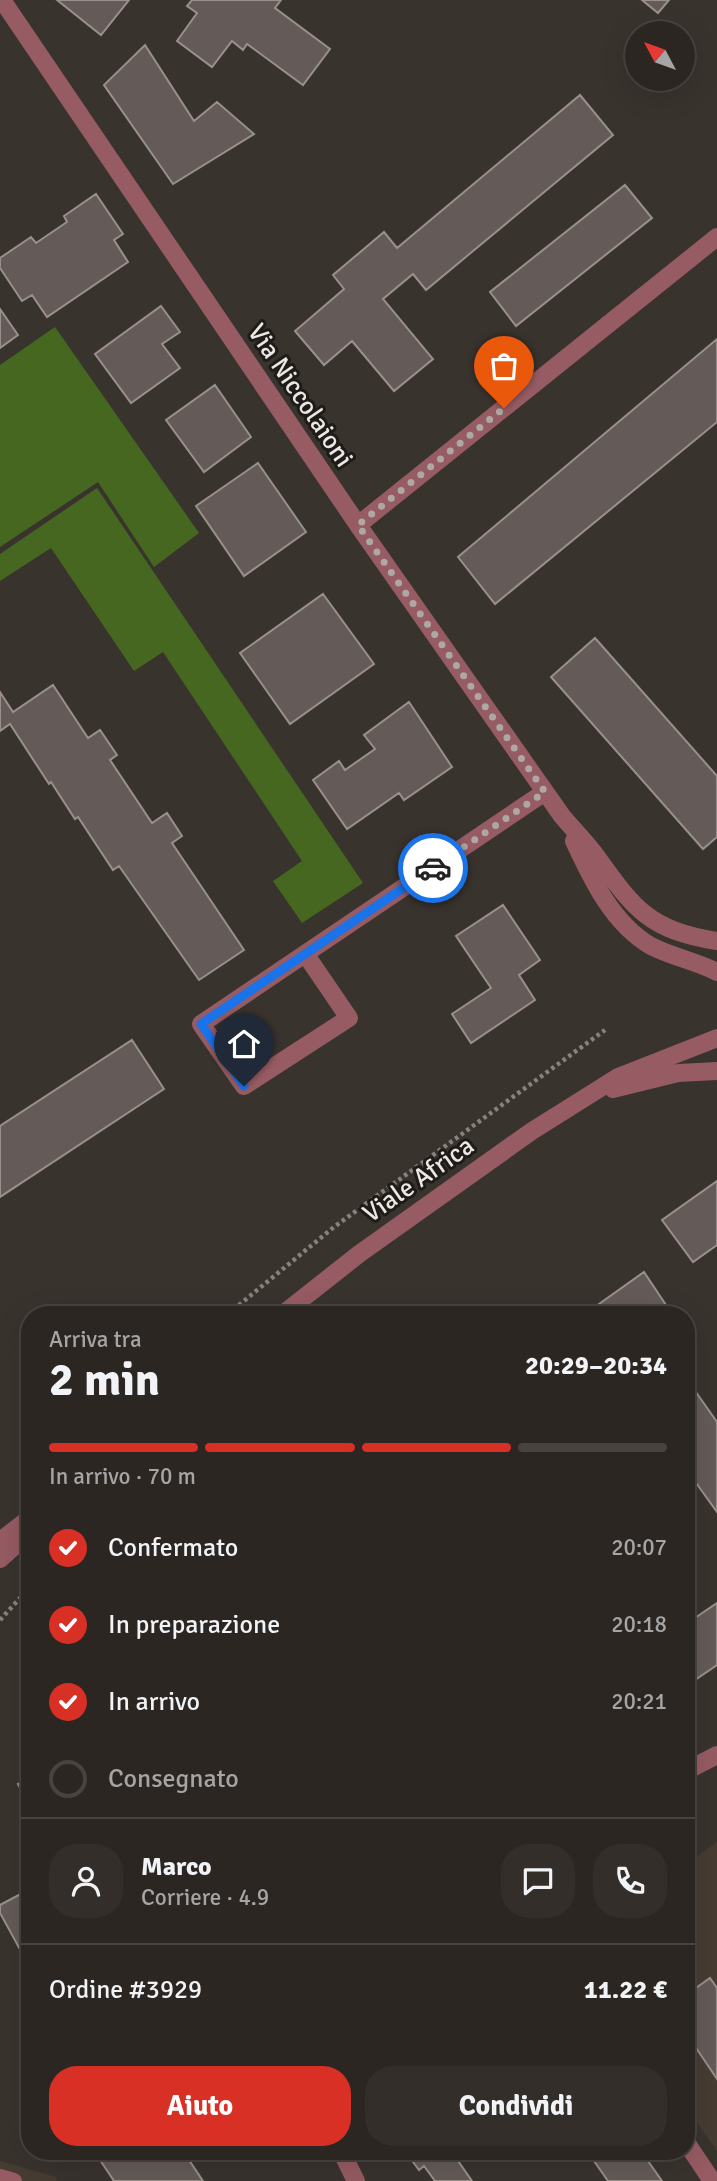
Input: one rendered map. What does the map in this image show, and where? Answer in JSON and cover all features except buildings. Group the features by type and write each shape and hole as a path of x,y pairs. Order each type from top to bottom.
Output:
{"street":[{"name":"Via Niccolaioni","path":"2,0 358,525 562,816 625,896 644,915 668,929 717,941"},
{"path":"358,525 717,237"},
{"path":"306,955 349,1018 244,1086 201,1024 545,792"},
{"name":"Via Niccolaioni","path":"562,816 607,902 632,932 651,946 700,963 717,972"},
{"name":"Viale Africa","path":"293,1306 380,1238 532,1131 618,1077 717,1038"},
{"name":"Viale Africa","path":"589,1095 678,1073 717,1071"},
{"path":"0,1541 21,1525"},
{"path":"0,1559 21,1540"},
{"path":"695,1766 717,1755"},
{"path":"695,2156 712,2181"},
{"path":"346,2160 356,2181"}],"lane":[{"path":"0,2176 14,2181"}],"path":[{"path":"238,1306 334,1227 605,1030"},
{"path":"0,1620 21,1597"}],"shaded area":[{"path":"717,1842 717,2151 695,2120 695,1858"},
{"path":"0,2161 56,2177 57,2181 0,2181"}],"green space":[{"path":"55,327 199,533 154,567 98,482 0,547 0,365"},
{"path":"97,488 363,883 302,923 273,881 302,861 163,652 134,671 51,548 0,581 0,554"}],"way so far":[{"path":"433,868 545,792 358,525 504,408"}],"route":[{"path":"244,1086 201,1024 433,868"}]}
